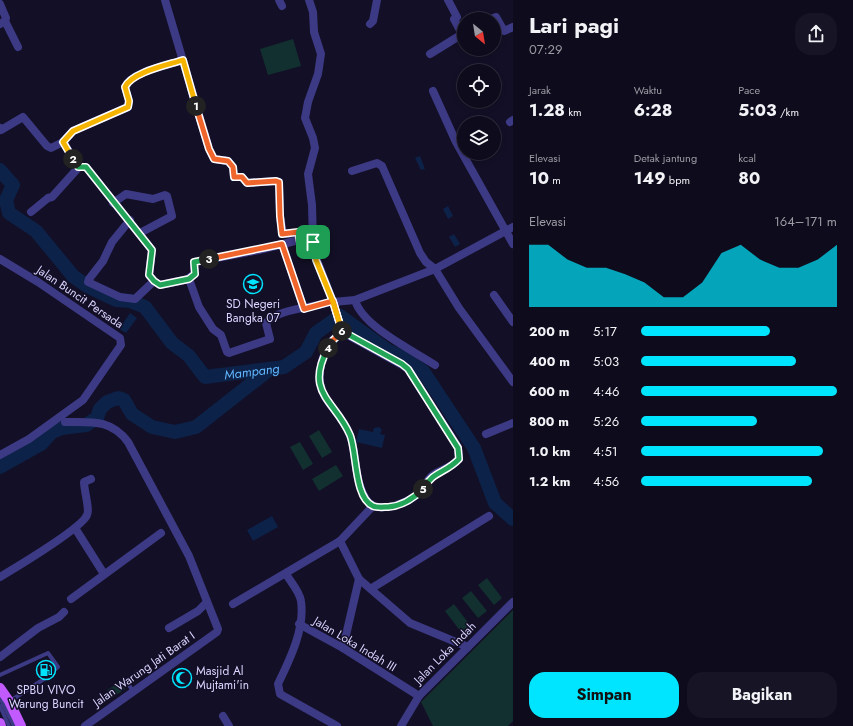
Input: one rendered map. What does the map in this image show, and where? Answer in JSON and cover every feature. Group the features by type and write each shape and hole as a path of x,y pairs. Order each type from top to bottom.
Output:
{"main road":[{"path":"0,688 5,700 21,726"}],"street":[{"path":"3,0 0,3 6,18 3,22 18,46"},
{"path":"165,0 209,149 214,159 228,161 233,167 234,177 242,177 247,183 279,182 282,234 298,232 299,240"},
{"path":"309,0 313,12 314,32 321,54 318,74 308,102 305,118 314,138 314,148 308,174 312,205 313,242 316,260 335,303 341,328 408,369 458,448 459,459 451,467 434,474 423,490 414,497 394,506 373,506 366,501 354,466 354,451 350,436 331,407 319,384 320,369 323,357 341,328"},
{"path":"370,24 373,21 378,0"},
{"path":"448,0 456,17 454,19 457,24"},
{"path":"501,25 504,30 513,27"},
{"path":"430,54 457,38"},
{"path":"0,129 24,117 46,146 52,148 63,142 73,131 128,107 129,101 125,87 129,80 145,72 183,60"},
{"path":"433,91 456,142 510,228 513,244"},
{"path":"63,142 78,167"},
{"path":"352,171 376,163 382,166 420,253 426,262 435,269 459,308 513,382"},
{"path":"31,212 48,198 52,197 78,167 86,167 114,203 130,220 152,250 149,275 160,285 189,279 195,274 194,263 197,261 237,254 299,240 302,243 313,242"},
{"path":"114,203 126,194 153,199 165,195 168,196 172,216 140,234"},
{"path":"130,220 112,242 103,261 88,279 88,282 120,297 135,299 154,281"},
{"path":"189,279 199,307 213,329 221,335 227,352 230,353 270,339 266,323 269,320 298,309 351,300 435,269 510,228"},
{"path":"282,244 304,309"},
{"name":"Jalan Buncit Persada","path":"0,259 38,282 120,338 122,342 83,400 29,439 0,455"},
{"path":"494,295 513,322"},
{"path":"351,300 385,334 435,365"},
{"path":"65,422 100,422 112,426 123,435 189,556 206,603 198,611 169,628"},
{"path":"486,434 513,423"},
{"path":"0,577 75,528 87,516 88,510 84,493 84,482 91,478"},
{"path":"233,604 340,541 373,506"},
{"path":"372,588 490,516"},
{"path":"75,528 104,574"},
{"path":"70,599 161,534"},
{"path":"340,541 358,579 372,588 410,623 468,647"},
{"path":"286,574 301,600 299,624 290,660 278,684 280,694 337,726"},
{"path":"343,648 358,579"},
{"name":"Jalan Loka Indah","path":"401,726 420,696 513,602"},
{"name":"Jalan Warung Jati Barat I","path":"84,726 217,632 217,625 206,603"},
{"path":"0,657 38,628 59,617 64,612"},
{"name":"Jalan Loka Indah III","path":"299,624 343,648 420,696"},
{"path":"223,716 229,726"}],"lane":[{"path":"0,675 48,653 58,667 44,679 5,700 14,726"},
{"path":"133,692 127,681 138,672"},
{"path":"0,706 9,726"}],"green space":[{"path":"293,39 301,66 268,75 260,49"},
{"path":"319,430 332,452 322,458 309,436"},
{"path":"300,442 313,464 303,470 290,447"},
{"path":"336,465 343,476 319,491 312,479"},
{"path":"487,578 502,598 494,605 478,585"},
{"path":"471,591 487,611 478,618 462,598"},
{"path":"454,604 470,625 461,632 445,611"},
{"path":"513,610 513,721 508,726 433,726 421,702"},
{"path":"120,682 125,689 112,698 107,690"}],"water":[{"path":"420,156 425,169 421,170 415,158"},
{"path":"448,206 453,216 448,219 443,209"},
{"path":"454,234 460,244 455,247 449,237"},
{"path":"130,313 137,318 126,333 119,329"},
{"path":"379,427 382,430 380,434 385,435 382,448 356,442 359,429 373,432 374,428"},
{"path":"272,516 278,527 253,541 247,530"}],"waterway":[{"name":"Mampang","path":"0,170 13,185 6,200 9,213 36,231 73,276 87,286 116,300 130,301 145,307 172,343 189,356 205,377 284,367 306,352 316,333 340,316 387,350 402,357 423,371 474,448 495,503 513,519"},
{"path":"0,467 41,444 52,432 62,428 86,425 97,418 100,409 107,402 118,398 124,400 132,414 152,427 175,432 196,427 270,369"}],"place":[{"name":"SD Negeri Bangka 07","path":"253,284"},
{"name":"SPBU VIVO Warung Buncit","path":"46,670"},
{"name":"Masjid Al Mujtami'in","path":"182,678"}],"route":[{"path":"313,242 300,243 298,232 282,234 279,182 247,183 242,177 233,176 233,167 228,161 214,159 209,149 183,60 145,72 129,80 125,87 130,104 128,107 73,131 63,142 71,152 73,160 78,167 86,167 114,203 130,220 152,250 149,275 160,285 189,279 190,276 195,275 194,262 282,244 287,264 304,309 313,307 327,303 333,301 336,309 342,332 331,342 323,357 320,369 319,384 331,407 346,427 350,436 354,451 354,466 366,501 373,506 394,506 414,497 423,490 428,479 434,474 451,467 459,459 458,448 408,369 402,364 342,332 340,324 336,309 322,271 316,260 313,242"}]}
